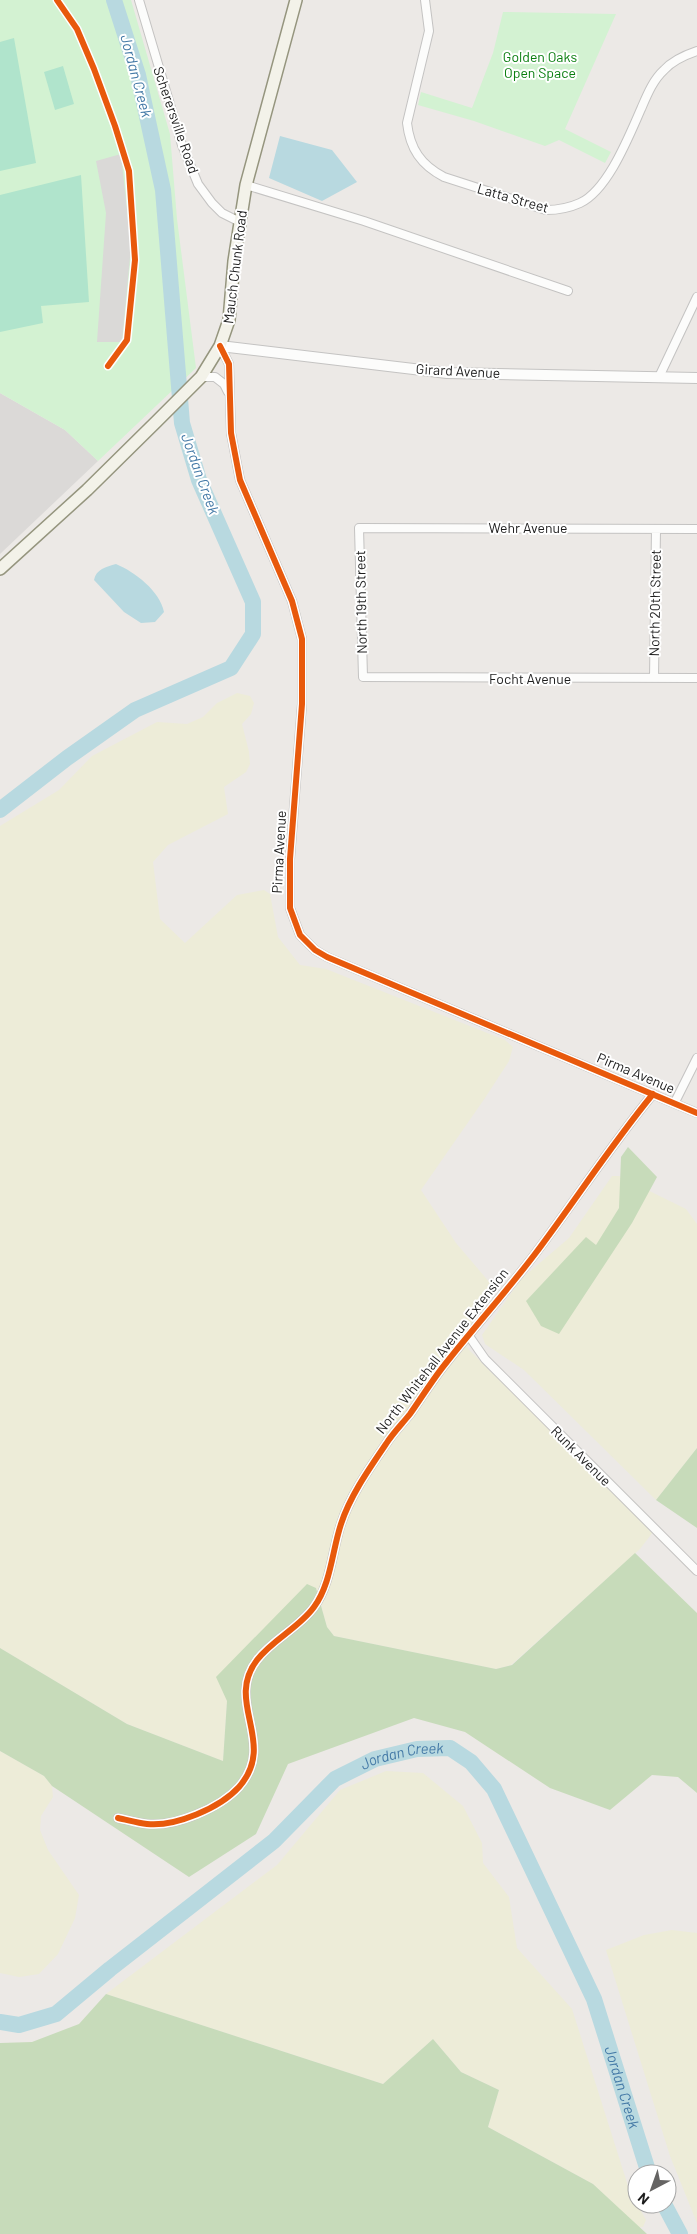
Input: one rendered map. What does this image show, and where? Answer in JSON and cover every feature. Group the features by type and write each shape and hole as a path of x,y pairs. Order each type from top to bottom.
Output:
{"main road":[{"name":"Mauch Chunk Road","path":"0,568 67,509 201,377 220,346 229,320 246,185 296,0"}],"street":[{"name":"Scherersville Road","path":"139,0 182,145 198,184 222,213 240,222"},
{"name":"Latta Street","path":"424,0 429,31 407,123 410,139 417,155 432,170 444,177 546,210 558,210 580,203 597,190 619,154 658,77 675,61 697,51"},
{"path":"246,185 364,221 568,291"},
{"path":"659,377 693,313 697,297"},
{"name":"Girard Avenue","path":"220,346 440,372 697,378"},
{"name":"Pirma Avenue","path":"220,346 229,364 228,393 231,433 240,480 292,601 302,639 302,704 289,885 291,916 300,935 315,950 328,957 675,1102 697,1113"},
{"path":"201,377 215,376 224,384 228,393"},
{"name":"Wehr Avenue","path":"359,528 697,529"},
{"name":"North 19th Street","path":"359,528 363,678"},
{"name":"North 20th Street","path":"654,678 656,528"},
{"name":"Focht Avenue","path":"363,678 697,678"},
{"path":"675,1102 697,1058"},
{"name":"North Whitehall Avenue Extension","path":"118,1818 148,1824 182,1819 221,1803 249,1775 254,1762 256,1746 247,1710 245,1692 249,1675 257,1660 314,1607 332,1563 341,1525 354,1495 394,1433 447,1361 534,1256 631,1121 653,1094"},
{"name":"Runk Avenue","path":"469,1336 485,1359 697,1571"}],"shaded area":[{"path":"121,154 131,247 122,342 97,342 106,213 96,161"},
{"path":"0,393 65,430 98,461 0,554"}],"green space":[{"path":"0,0 131,0 170,134 177,219 196,368 98,461 65,430 0,393"},
{"name":"Golden Oaks Open Space","path":"503,12 616,14 565,129 611,152 605,163 559,140 545,146 474,121 418,105 421,92 472,108 493,53"},
{"path":"14,38 36,163 0,171 0,42"},
{"path":"63,66 74,104 55,110 44,72"},
{"path":"81,175 89,302 41,306 43,323 0,332 0,195"},
{"path":"237,693 250,696 254,703 251,714 242,724 250,764 246,772 224,787 228,814 168,845 153,862 160,919 185,943 237,895 264,890 270,894 278,937 300,965 326,969 505,1040 513,1047 509,1061 421,1190 456,1243 496,1290 460,1341 653,1532 640,1549 511,1665 496,1669 334,1636 327,1627 316,1588 227,1701 223,1761 127,1724 0,1648 0,826 59,790 92,756 157,722 187,724 203,717 217,703"},
{"path":"628,1147 657,1177 632,1223 559,1334 541,1326 526,1301 586,1237 596,1245 619,1208 621,1157"},
{"path":"612,1176 619,1176 686,1209 697,1224 697,1448 656,1500 524,1370 485,1344 482,1335 521,1279 569,1238"},
{"path":"697,1448 697,1528 656,1500"},
{"path":"635,1553 697,1613 697,1793 678,1777 652,1775 610,1810 550,1788 465,1732 414,1718 288,1764 256,1834 189,1877 52,1786 44,1776 0,1751 0,1648 127,1724 223,1761 227,1701 216,1677 307,1584 316,1588 327,1627 334,1636 496,1669 512,1665"},
{"path":"0,1751 44,1776 52,1786 53,1797 41,1816 40,1830 48,1850 79,1895 75,1918 58,1954 39,1974 19,1977 0,1973"},
{"path":"386,1771 423,1773 463,1806 482,1843 483,1863 509,1897 517,1948 572,2009 627,2183 627,2214 643,2214 646,2220 643,2227 638,2227 593,2184 488,2127 499,2090 461,2072 433,2039 383,2084 106,1994 277,1865 340,1790"},
{"path":"672,1930 697,1933 697,2223 677,2173 677,2164 673,2164 670,2156 606,1950 644,1935"},
{"path":"106,1994 383,2084 433,2039 461,2072 499,2090 488,2127 593,2184 647,2234 0,2234 0,2043 32,2042 79,2024"}],"water":[{"path":"280,136 332,150 357,182 322,201 269,178"},
{"path":"116,564 146,583 162,604 164,612 155,622 141,623 124,612 94,580 99,571"}],"waterway":[{"name":"Jordan Creek","path":"0,810 67,758 135,710 231,668 253,634 253,602 199,480 182,423 163,190 138,75 114,0"},
{"name":"Jordan Creek","path":"0,2022 19,2025 56,2014 110,1969 274,1841 335,1779 375,1759 417,1749 450,1748 471,1762 494,1789 594,1999 646,2164"},
{"name":"Jordan Creek","path":"669,2214 680,2234"}],"cycle path":[{"path":"57,0 77,29 94,69 129,171 135,260 127,340 108,366"},
{"path":"220,346 229,364 231,433 240,480 292,601 302,639 302,704 290,859 290,908 300,935 315,950 327,957 697,1113"},
{"path":"118,1818 147,1824 158,1824 183,1819 209,1809 231,1795 239,1787 250,1770 254,1754 247,1707 248,1676 263,1653 301,1621 320,1598 328,1578 341,1524 349,1503 360,1483 441,1369 535,1254 622,1133 653,1094"}]}
